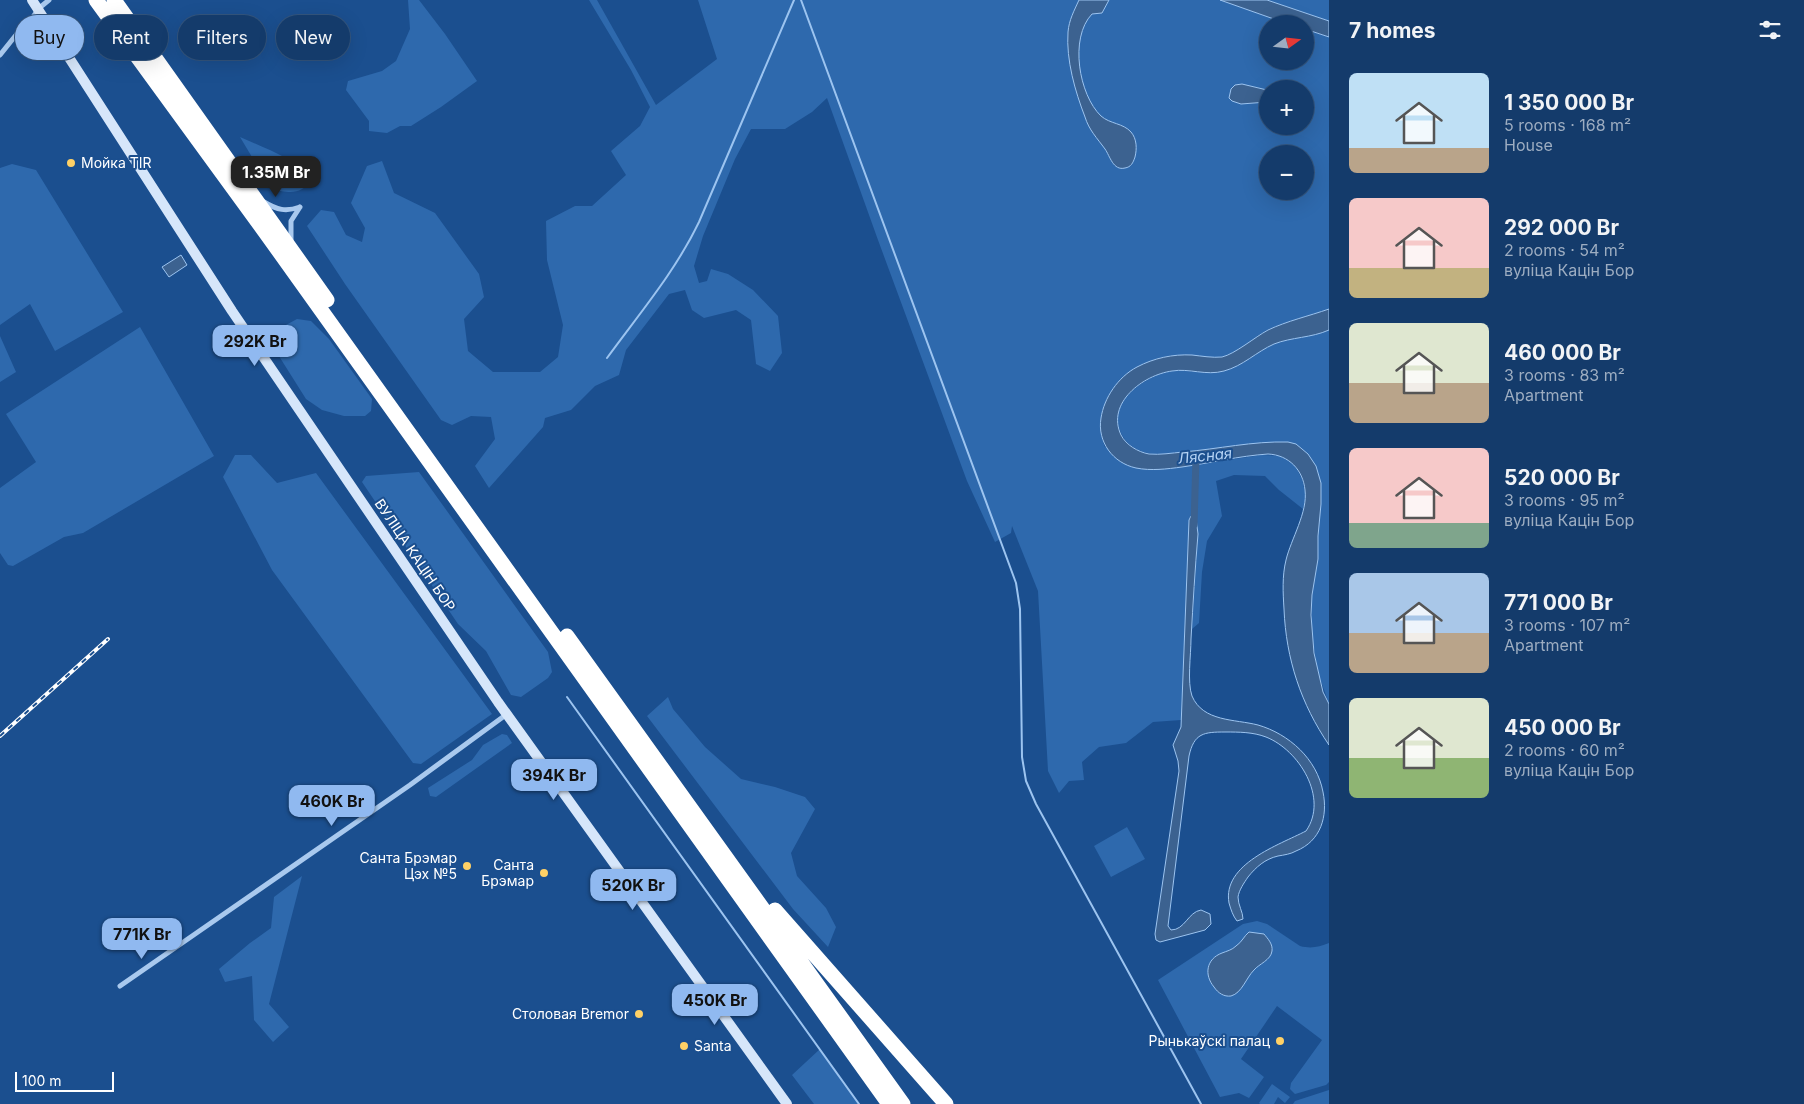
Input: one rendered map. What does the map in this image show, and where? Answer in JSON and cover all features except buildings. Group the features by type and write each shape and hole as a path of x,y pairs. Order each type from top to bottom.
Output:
{"highway":[{"path":"96,0 274,244 889,1104"},
{"path":"114,0 903,1104"},
{"path":"711,836 946,1104"}],"main road":[{"name":"ВУЛІЦА КАЦІН БОР","path":"35,4 232,311 507,714 787,1104"}],"street":[{"path":"0,55 20,30 30,22 35,4 49,0"},
{"path":"252,194 274,208 284,211 300,207 291,221 290,229 295,255"},
{"path":"120,986 438,766 507,714"}],"shaded area":[{"path":"408,0 419,0 477,81 411,126 400,126 387,133 369,131 369,121 346,90 348,81 382,71 396,61 410,29"},
{"path":"589,0 597,0 656,105 717,59 698,0 1220,0 1262,15 1259,15 1259,70 1314,70 1314,32 1329,37 1329,309 1267,330 1236,351 1225,356 1175,355 1159,358 1143,365 1116,385 1107,399 1102,414 1101,430 1105,447 1172,468 1262,455 1283,456 1295,465 1302,479 1306,496 1303,509 1265,476 1234,475 1216,481 1222,516 1207,541 1202,572 1199,623 1192,629 1198,534 1197,521 1189,518 1181,720 1153,722 1126,743 1099,747 1082,762 1084,780 1069,781 1059,793 1048,771 1038,591 1012,526 1011,533 995,542 967,481 827,98 812,112 785,129 751,129 735,159 703,236 694,266 699,283 707,281 711,269 728,274 753,290 778,316 782,353 770,371 756,364 751,320 736,310 704,318 692,310 685,290 669,294 626,350 619,375 595,386 571,410 545,418 543,427 489,488 475,466 495,439 491,417 471,416 452,425 441,420 345,284 307,226 321,210 334,212 346,235 362,242 365,228 351,203 367,166 382,161 394,193 435,213 479,274 484,297 464,319 468,351 493,372 540,372 558,357 563,325 547,260 546,221 575,206 592,206 626,175 611,151 640,126 650,107 631,70"},
{"path":"1267,0 1329,0 1329,21"},
{"path":"240,137 289,160 316,179 305,188 295,192 271,189"},
{"path":"12,164 36,170 123,312 55,351 30,304 0,325 0,168"},
{"path":"297,319 311,321 329,339 372,399 371,411 365,416 344,416 322,410 306,399 272,345 271,333"},
{"path":"140,327 214,456 83,533 64,537 13,566 8,565 0,553 0,488 36,462 6,414"},
{"path":"1329,330 1329,704 1318,673 1312,635 1312,595 1318,559 1321,504 1308,454 1187,451 1151,454 1138,450 1125,440 1118,425 1118,413 1127,395 1157,375 1174,371 1207,373 1224,371 1237,366 1274,344"},
{"path":"0,336 16,372 0,382"},
{"path":"235,455 251,455 277,483 316,473 492,714 421,764 413,763 272,570 223,477"},
{"path":"419,472 548,652 552,672 548,678 521,697 511,695 486,651 458,624 362,482 366,476"},
{"path":"668,697 673,709 705,747 741,779 775,787 805,797 815,809 791,853 797,876 826,908 836,927 828,947 793,909 647,716"},
{"path":"502,734 507,735 512,743 436,797 430,796 428,788 472,760 483,745"},
{"path":"1127,827 1145,859 1111,877 1094,846"},
{"path":"302,876 269,1004 289,1027 273,1042 254,1020 252,976 225,982 219,969 271,928 274,897"},
{"path":"1257,921 1267,924 1300,946 1315,947 1329,943 1329,1082 1326,1085 1295,1094 1290,1089 1291,1083 1322,1040 1277,1006 1241,1059 1264,1077 1249,1098 1239,1093 1220,1097 1158,980 1243,924"},
{"path":"820,1049 859,1104 814,1104 792,1075"},
{"path":"1272,1084 1290,1097 1285,1103 1278,1097 1274,1104 1260,1104 1259,1103"},
{"path":"1329,1090 1329,1104 1293,1104 1295,1101"}],"water":[{"path":"1079,0 1109,0 1102,13 1092,14 1085,24 1079,51 1080,66 1082,81 1093,107 1108,121 1128,129 1134,138 1136,147 1135,157 1132,164 1127,167 1118,167 1112,162 1091,130 1081,107 1068,53 1068,32"},
{"path":"1220,0 1267,0 1311,15 1262,15"},
{"path":"1314,16 1329,21 1329,37 1314,32"},
{"path":"1242,84 1259,88 1259,103 1241,104 1232,101 1229,98 1231,89 1235,85"},
{"path":"181,255 187,265 169,277 162,267"},
{"name":"Лясная","path":"1329,309 1329,330 1274,344 1231,369 1211,373 1185,370 1172,371 1150,378 1130,392 1119,412 1118,423 1121,435 1129,445 1149,454 1288,442 1296,444 1308,454 1316,466 1321,483 1321,504 1318,559 1311,615 1314,653 1323,692 1329,704 1329,745 1303,697 1292,663 1285,628 1283,578 1288,552 1302,516 1305,498 1304,483 1298,470 1282,457 1268,454 1153,470 1136,468 1120,461 1108,450 1100,427 1105,403 1113,389 1124,376 1137,367 1150,361 1178,355 1222,357 1239,349 1268,330"},
{"path":"1191,516 1196,518 1198,534 1190,668 1192,696 1204,711 1212,715 1258,725 1291,741 1315,769 1323,792 1324,810 1321,827 1305,847 1265,861 1248,877 1238,897 1243,919 1237,921 1229,903 1229,889 1234,877 1255,858 1306,831 1312,818 1314,804 1312,790 1307,776 1299,764 1278,743 1266,737 1256,734 1218,732 1201,735 1197,738 1189,756 1168,926 1171,930 1176,929 1193,914 1201,910 1210,914 1211,924 1205,930 1160,942 1156,940 1155,934 1179,771 1173,745 1181,727 1189,520"},
{"path":"1249,932 1264,934 1271,944 1271,954 1251,973 1238,992 1231,996 1224,995 1217,991 1211,982 1208,968 1213,959 1240,943"}],"waterway":[{"path":"607,358 656,292 679,258 699,222 794,0"},
{"path":"801,0 1016,583 1020,609 1022,757 1026,781 1036,804 1201,1104"},
{"name":"Лясная","path":"1194,525 1196,458"},
{"path":"567,697 859,1104"}],"railway":[{"path":"0,736 108,639"}],"place":[{"name":"Мойка TIR","path":"71,163"},
{"name":"Санта Брэмар Цэх №5","path":"467,866"},
{"name":"Санта Брэмар","path":"544,873"},
{"name":"Столовая Bremor","path":"639,1014"},
{"name":"Рынькаўскi палац","path":"1280,1041"},
{"name":"Santa","path":"684,1046"}]}
